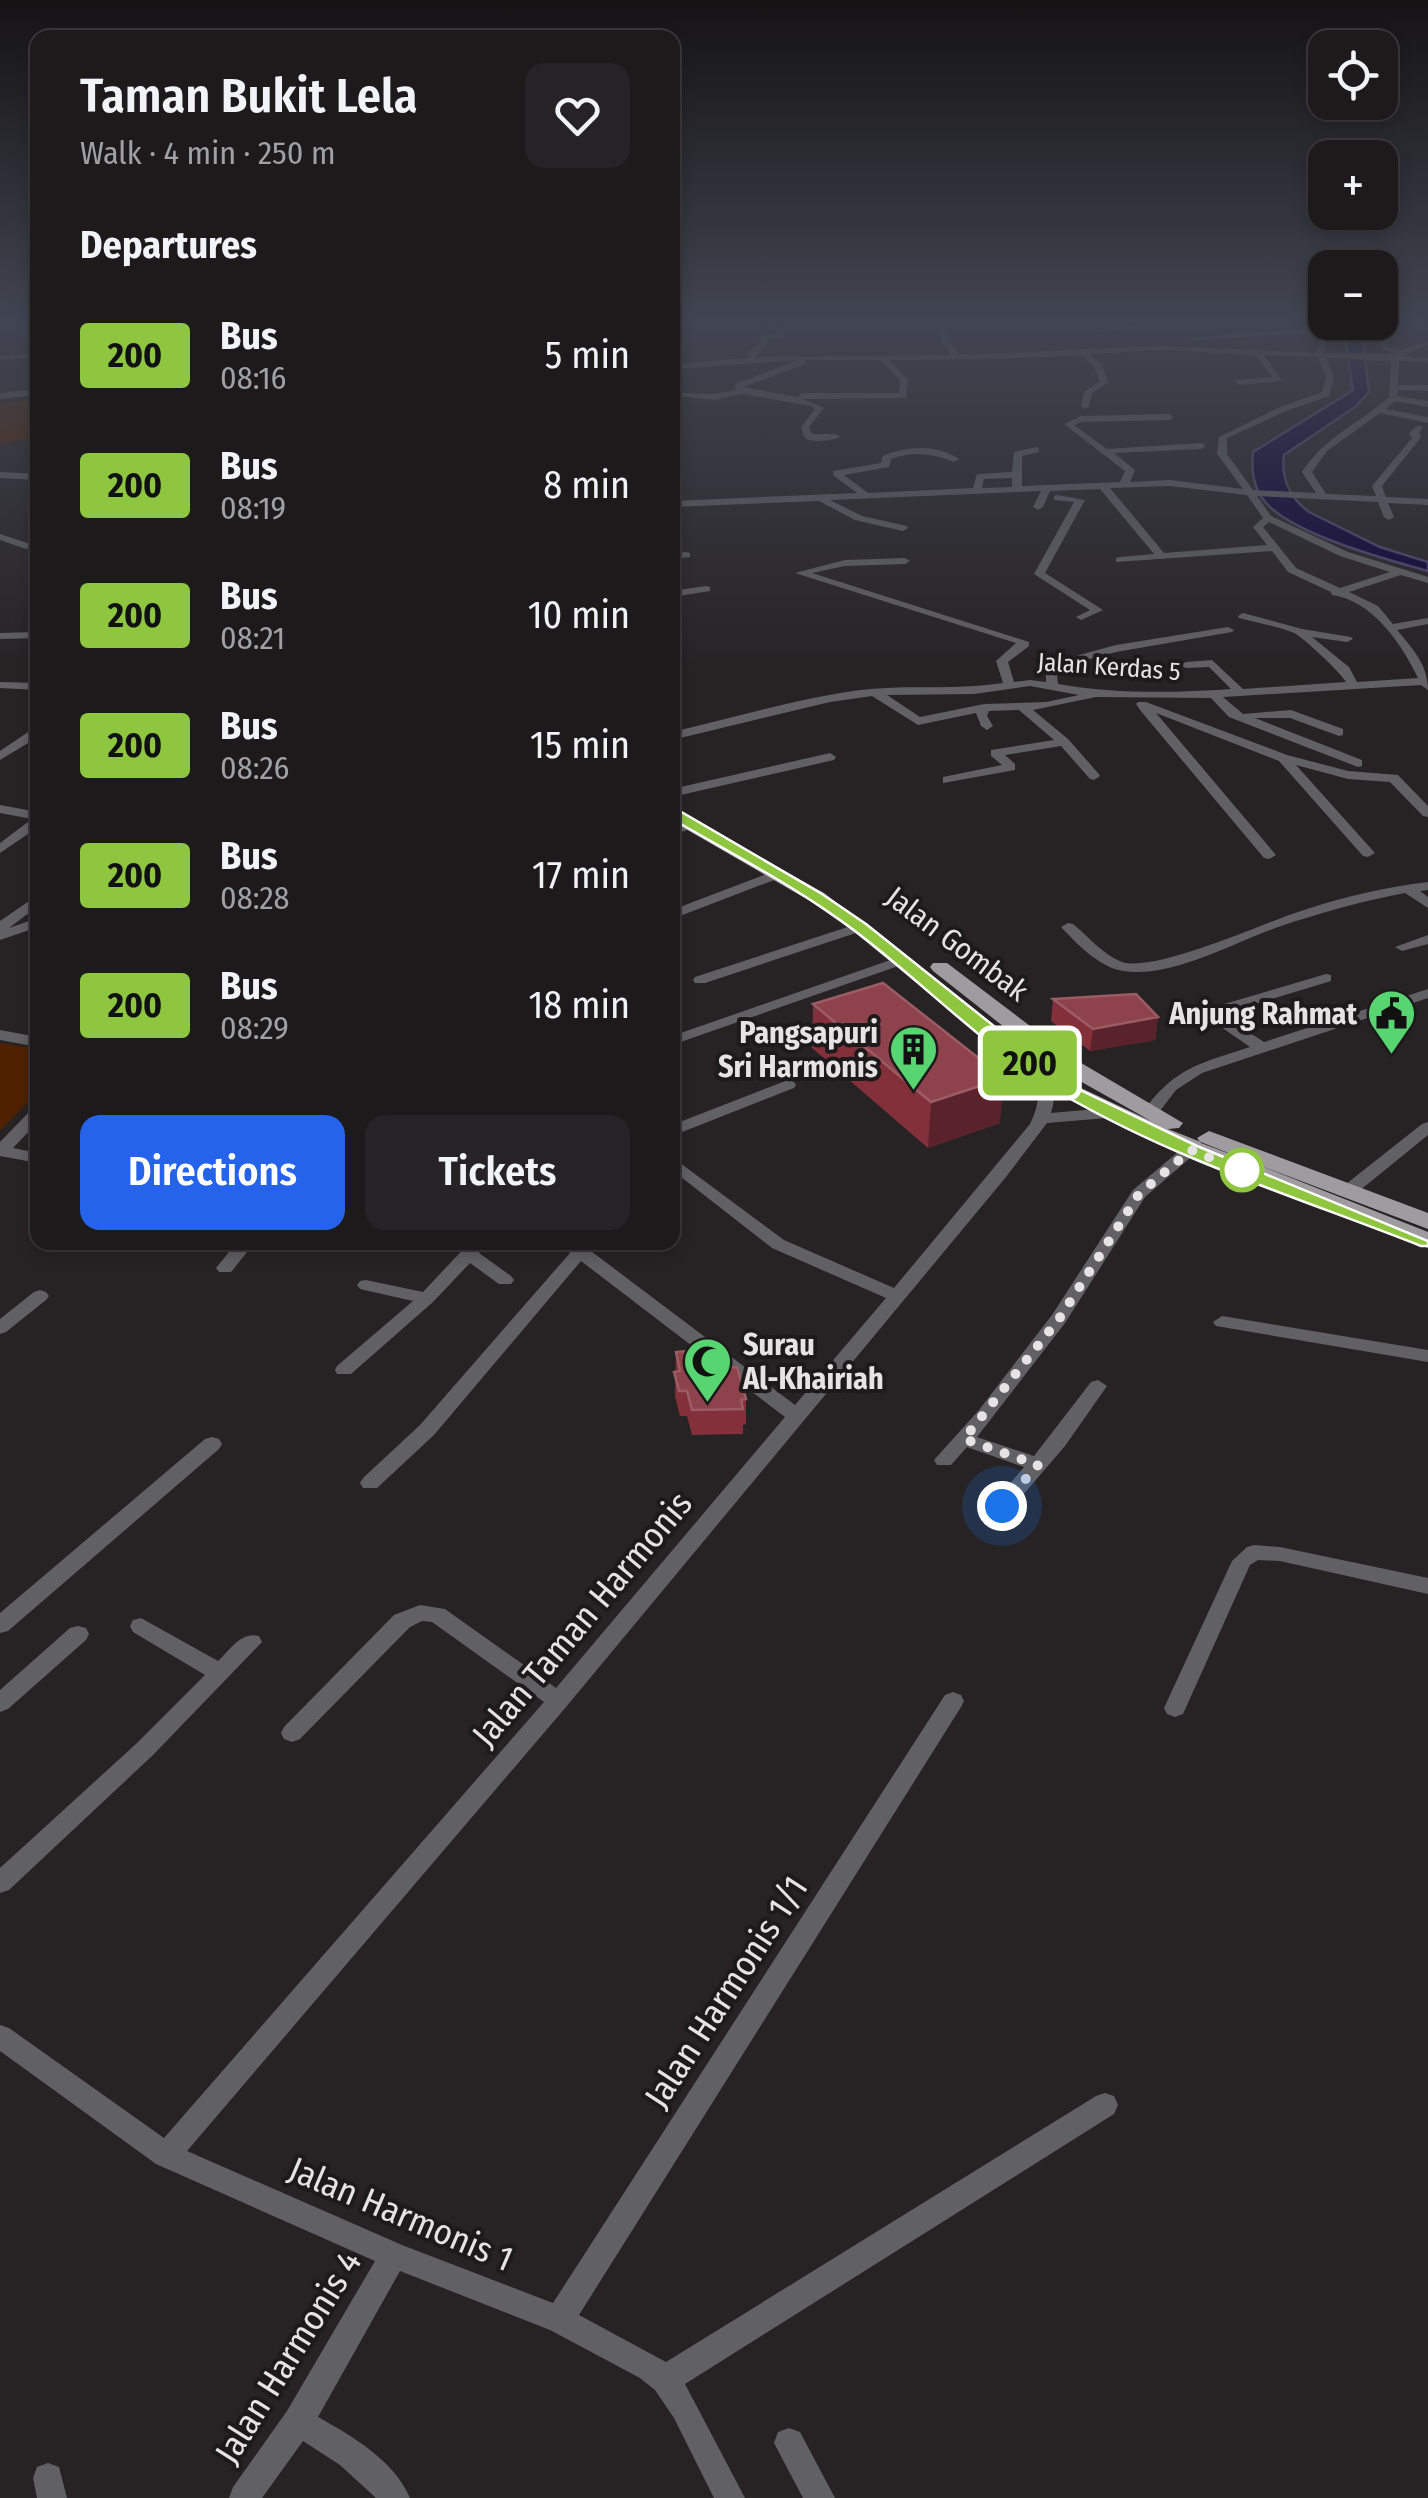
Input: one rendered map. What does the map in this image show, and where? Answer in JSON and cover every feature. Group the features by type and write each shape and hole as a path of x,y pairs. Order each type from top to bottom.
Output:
{"main road":[{"name":"Jalan Gombak","path":"680,802 803,871 880,921 1062,1062 1150,1113 1428,1222"},
{"name":"Jalan Gombak","path":"680,824 778,874 860,927 1038,1070 1108,1112 1191,1150 1428,1242"}],"street":[{"path":"807,434 808,437 836,437"},
{"path":"1082,434 1130,470 1124,485"},
{"path":"1231,434 1223,437 1222,454 1268,518 1344,554 1428,580"},
{"path":"1321,494 1308,472 1315,456 1343,434"},
{"path":"1390,517 1378,486 1418,436 1414,434"},
{"path":"1108,451 1201,446"},
{"path":"1017,489 1017,454 1036,450"},
{"path":"866,494 836,472 886,465 886,458 898,452 928,451 954,459"},
{"path":"0,475 30,477"},
{"path":"977,490 980,476 1017,475"},
{"path":"1042,498 1104,486 1170,483 1251,493 1428,502"},
{"path":"1104,486 1160,554"},
{"path":"680,504 1017,489 1042,498 1080,500 1039,574 1098,610 1081,617"},
{"path":"820,497 831,506 867,521 902,528"},
{"path":"1268,518 1258,527 1292,570 1374,608 1413,658 1427,684"},
{"path":"0,537 30,547"},
{"path":"1120,560 1271,548"},
{"path":"680,555 686,555"},
{"path":"905,560 845,564 800,573 1026,644 1002,661 1009,685"},
{"path":"1336,592 1398,573"},
{"path":"680,593 706,589"},
{"path":"1243,616 1301,632 1347,639"},
{"path":"1391,628 1428,621"},
{"path":"1052,684 1050,666 1117,648 1228,630"},
{"path":"1301,632 1345,669 1353,685"},
{"path":"0,636 30,635"},
{"path":"1413,658 1428,653"},
{"path":"1186,665 1212,663 1241,692"},
{"name":"Jalan Kerdas 5","path":"680,734 830,698 874,692 974,691 1052,684 1138,700 1353,685 1427,684"},
{"path":"0,685 30,687"},
{"path":"874,692 918,721 984,708 1046,706 1097,694"},
{"path":"1214,694 1238,716 1358,762"},
{"path":"1138,700 1283,758 1348,775 1394,778 1428,813"},
{"path":"1138,700 1270,854"},
{"path":"1020,705 1064,742 1094,776"},
{"path":"984,708 982,716 987,726"},
{"path":"1238,716 1291,714 1338,732"},
{"path":"0,756 30,736"},
{"path":"0,738 24,740"},
{"path":"947,780 1011,767 995,754 1064,742"},
{"path":"680,795 830,757"},
{"path":"1283,758 1368,853"},
{"path":"0,808 30,816"},
{"path":"0,849 30,825"},
{"path":"680,913 778,874"},
{"path":"1068,927 1116,965 1138,968 1233,942 1268,926 1363,897 1428,886"},
{"path":"1408,888 1428,904"},
{"path":"0,928 30,905"},
{"path":"0,936 30,925"},
{"path":"700,980 860,927"},
{"path":"1402,947 1428,938"},
{"path":"680,1038 902,960"},
{"path":"1264,1050 1216,1016 1218,1010 1326,978"},
{"path":"1150,1113 1170,1087 1196,1070 1428,993"},
{"path":"0,1035 30,1041"},
{"path":"1038,1070 1050,1100 1040,1120"},
{"path":"680,1127 788,1085"},
{"path":"1040,1120 1108,1112"},
{"path":"1,1150 30,1120"},
{"name":"Jalan Taman Harmonis","path":"166,2155 558,1701 1000,1173 1040,1120"},
{"path":"1347,1192 1428,1127"},
{"path":"1,1150 30,1156"},
{"path":"944,1460 1059,1319 1139,1194 1191,1150"},
{"path":"680,1168 778,1244 895,1295"},
{"path":"225,1268 240,1250"},
{"path":"344,1370 427,1298 473,1250"},
{"path":"477,1250 505,1280"},
{"path":"370,1483 427,1430 571,1250"},
{"path":"577,1250 794,1416"},
{"path":"366,1285 427,1298"},
{"path":"0,1328 40,1296"},
{"path":"1222,1322 1428,1356"},
{"path":"1002,1506 1098,1386"},
{"path":"964,1439 1038,1465"},
{"path":"0,1625 212,1444"},
{"path":"1175,1708 1242,1561 1254,1552 1280,1554 1428,1586"},
{"path":"292,1733 402,1621 420,1613 436,1615 558,1701"},
{"path":"141,1626 220,1673"},
{"path":"0,1703 78,1634"},
{"path":"0,1883 145,1749 251,1642"},
{"name":"Jalan Harmonis 1/1","path":"558,2320 953,1702"},
{"name":"Jalan Harmonis 1","path":"0,2036 166,2155 394,2255 558,2320 664,2380 697,2430 730,2498"},
{"path":"664,2380 1105,2106"},
{"name":"Jalan Harmonis 4","path":"244,2498 298,2422 394,2255"},
{"path":"298,2422 349,2450 381,2479 395,2498"},
{"path":"789,2443 820,2498"}],"shaded area":[{"path":"0,434 30,434 30,438 0,444"},
{"path":"1283,434 1316,434 1284,455 1288,487 1297,500 1309,512 1380,547 1428,562 1428,571 1364,552 1292,523 1262,498 1253,470 1253,452"},
{"path":"0,1043 30,1048 30,1100 0,1131"}],"building":[{"path":"883,983 1004,1078 931,1102 813,1004"},
{"path":"1136,994 1158,1017 1093,1029 1053,999"},
{"path":"715,1348 720,1368 737,1367 746,1399 741,1400 743,1409 692,1410 687,1391 679,1391 674,1372 680,1371 676,1352"}],"bus line":[{"name":"200","path":"680,818 817,897 860,927 1038,1070 1072,1092 1191,1150 1428,1241"}],"place":[{"name":"Anjung Rahmat","path":"1392,1056"},
{"name":"Pangsapuri Sri Harmonis","path":"913,1092"},
{"name":"Surau Al-Khairiah","path":"708,1404"}],"route":[{"path":"1002,1506 1038,1465 964,1439 1059,1319 1122,1225 1130,1206 1191,1150 1256,1176 1242,1170"}]}
